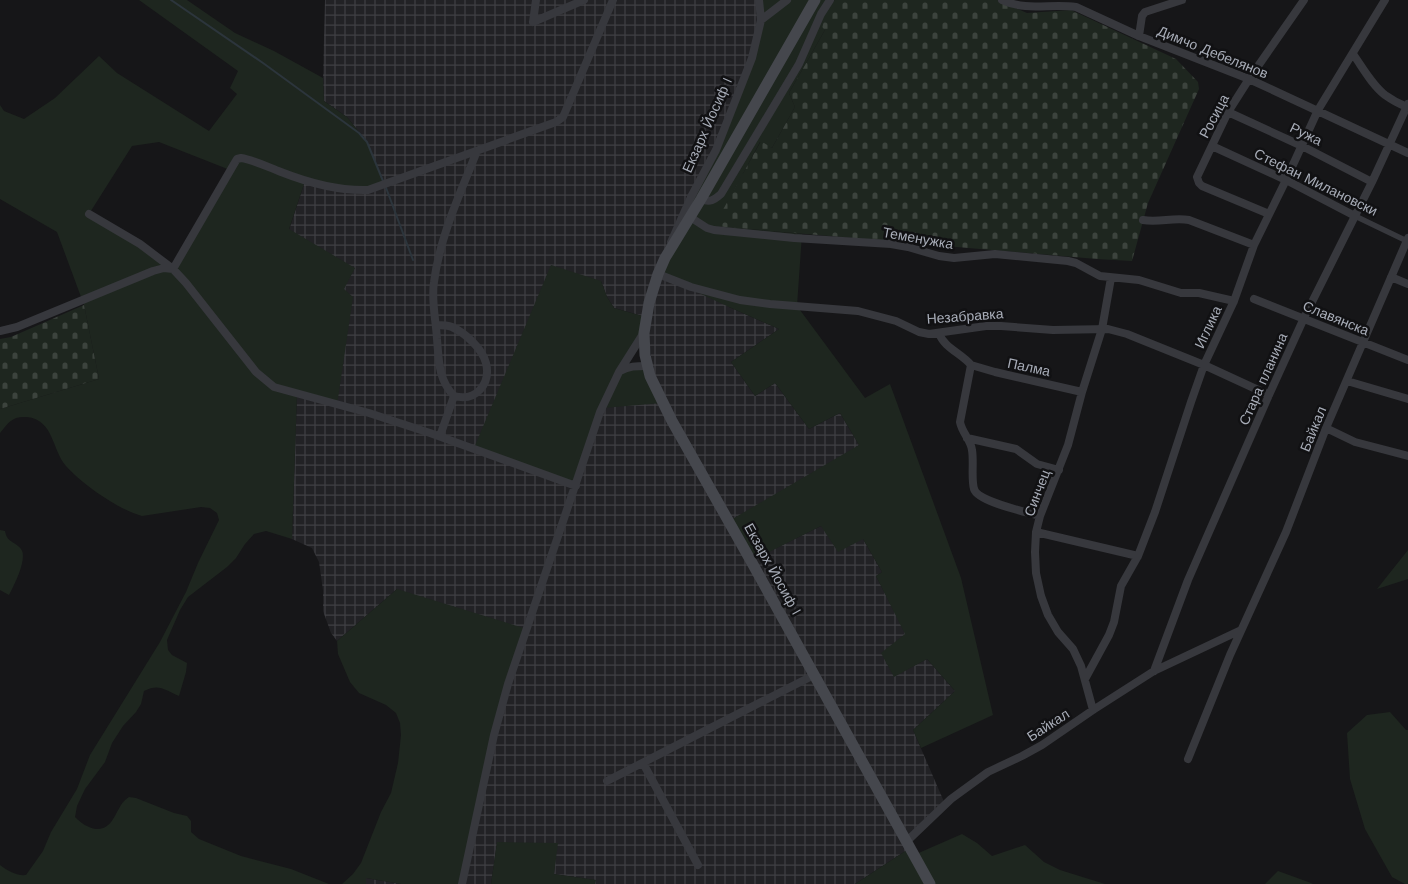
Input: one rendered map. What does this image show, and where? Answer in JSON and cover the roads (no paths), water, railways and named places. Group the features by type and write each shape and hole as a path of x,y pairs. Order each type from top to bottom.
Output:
{"main road":[{"name":"Екзарх Йосиф I","path":"815,0 665,258 649,303 644,333 646,366 654,387 672,421 930,884"}],"street":[{"path":"536,0 533,22 584,0"},
{"path":"173,269 237,159 241,158 317,184 368,190 556,122 563,117 613,0"},
{"name":"Екзарх Йосиф I","path":"665,258 674,232 716,150 752,58 761,20 759,0"},
{"path":"761,20 786,0"},
{"path":"701,199 706,201 715,200 721,194 799,64 821,14 830,0"},
{"name":"Димчо Дебелянов","path":"1002,0 1022,7 1077,4 1140,36 1249,79 1408,153"},
{"name":"Росица","path":"1269,214 1202,186 1197,177 1228,112 1304,0"},
{"name":"Иглика","path":"1085,679 1109,635 1114,622 1121,586 1138,556 1155,512 1204,365 1234,301 1254,245 1318,110 1385,0"},
{"path":"1140,36 1142,16 1145,12 1177,1"},
{"path":"1353,54 1383,94 1391,100 1407,106"},
{"name":"Стара планина","path":"1154,671 1188,580 1269,396 1304,318 1372,182 1407,106"},
{"name":"Ружа","path":"1228,112 1302,146 1372,182"},
{"path":"728,122 742,127"},
{"name":"Стефан Милановски","path":"1212,146 1408,240"},
{"path":"436,325 453,327 482,353 486,362 486,380 479,392 473,396 466,398 454,396 447,390 443,381 440,369 434,305 434,283 439,256 450,220 477,151"},
{"path":"88,214 140,244 173,269 256,372 274,387 370,413 440,436 576,486"},
{"name":"Теменужка","path":"691,215 707,228 714,230 794,238 891,244 954,258 995,254 1068,261 1076,263 1100,276 1111,278"},
{"path":"1143,220 1189,220 1254,245"},
{"name":"Байкал","path":"1188,759 1241,630 1286,532 1326,428 1362,343 1408,240"},
{"path":"0,331 17,327 154,271 164,268 173,269"},
{"name":"Незабравка","path":"658,274 690,286 740,300 858,311 896,321 919,332 929,334 986,326 1115,331 1204,365 1269,396"},
{"path":"1391,277 1408,284"},
{"path":"1111,278 1139,280 1181,293 1199,293 1234,301"},
{"name":"Синчец","path":"1093,710 1082,666 1048,615 1041,596 1036,573 1036,532 1040,516 1068,445 1102,329 1111,278"},
{"name":"Славянска","path":"1254,299 1408,360"},
{"path":"462,884 494,735 508,684 600,412 618,372 644,333"},
{"path":"939,333 944,342 966,359 970,365 960,422 961,428 972,449 973,488 976,494 992,502 1040,516"},
{"name":"Палма","path":"970,365 1082,392"},
{"path":"618,372 627,367 646,366"},
{"path":"1347,380 1408,399"},
{"path":"440,436 454,396"},
{"path":"1326,428 1355,442 1408,456"},
{"path":"967,438 1016,449 1037,464 1059,470"},
{"path":"1036,532 1138,556"},
{"name":"Байкал","path":"906,842 951,799 988,772 1042,745 1154,671 1241,630"},
{"path":"607,781 814,675"},
{"path":"643,762 698,865"}],"waterway":[{"path":"171,0 263,63 359,133 367,142 383,181"},
{"path":"385,185 413,260"}]}
